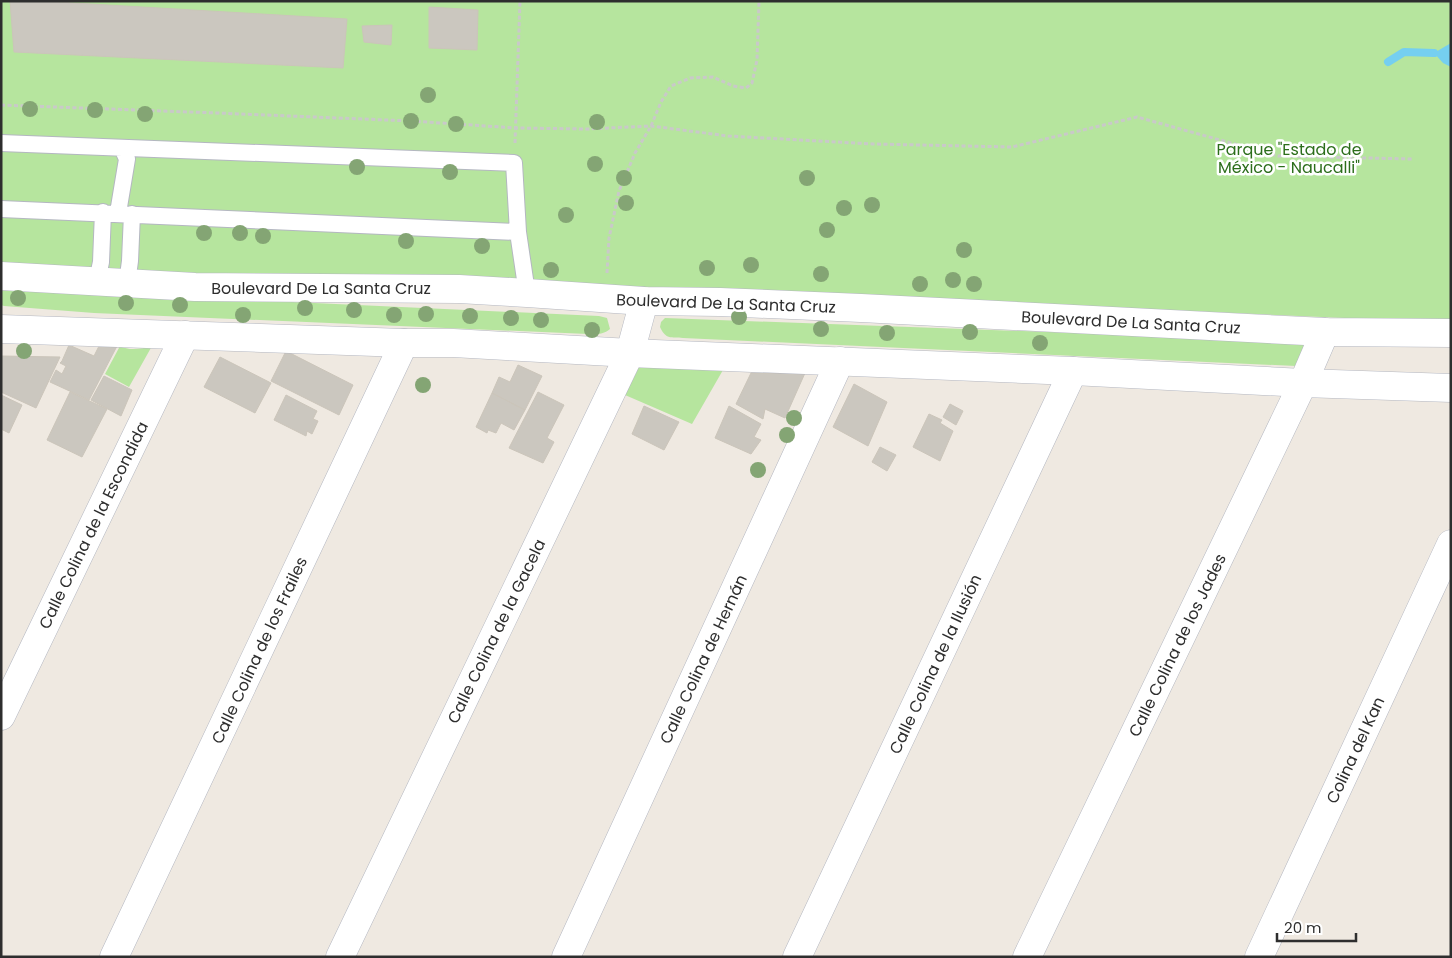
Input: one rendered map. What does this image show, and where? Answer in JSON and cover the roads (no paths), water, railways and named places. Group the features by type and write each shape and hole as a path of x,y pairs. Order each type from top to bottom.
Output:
{"street":[{"name":"Boulevard De La Santa Cruz","path":"1,276 195,287 459,289 644,301 861,308 1325,332 1451,333"},
{"name":"Calle Colina de la Gacela","path":"340,957 630,353 644,301"},
{"path":"1,329 404,343 453,343 630,353 1073,370 1303,383 1451,388"},
{"name":"Calle Colina de los Jades","path":"1027,957 1303,383 1325,332"},
{"name":"Calle Colina de la Escondida","path":"1,716 185,335"},
{"name":"Calle Colina de los Frailes","path":"114,957 404,343"},
{"name":"Calle Colina de Hernán","path":"566,957 840,361"},
{"name":"Calle Colina de la Ilusión","path":"797,957 1073,370"},
{"name":"Colina del Kan","path":"1258,957 1451,544"}],"lane":[{"path":"1,143 514,163 518,232 527,292"},
{"path":"97,281 101,262 118,213 127,159 122,148"},
{"path":"1,209 518,232"},
{"path":"118,213 130,261 127,283"}],"water":[{"path":"1451,43 1451,67 1443,63 1434,53"}],"waterway":[{"path":"1388,62 1404,52 1434,53"}],"park label":[{"name":"Parque \"Estado de México - Naucalli\"","path":"1289,158"}]}
